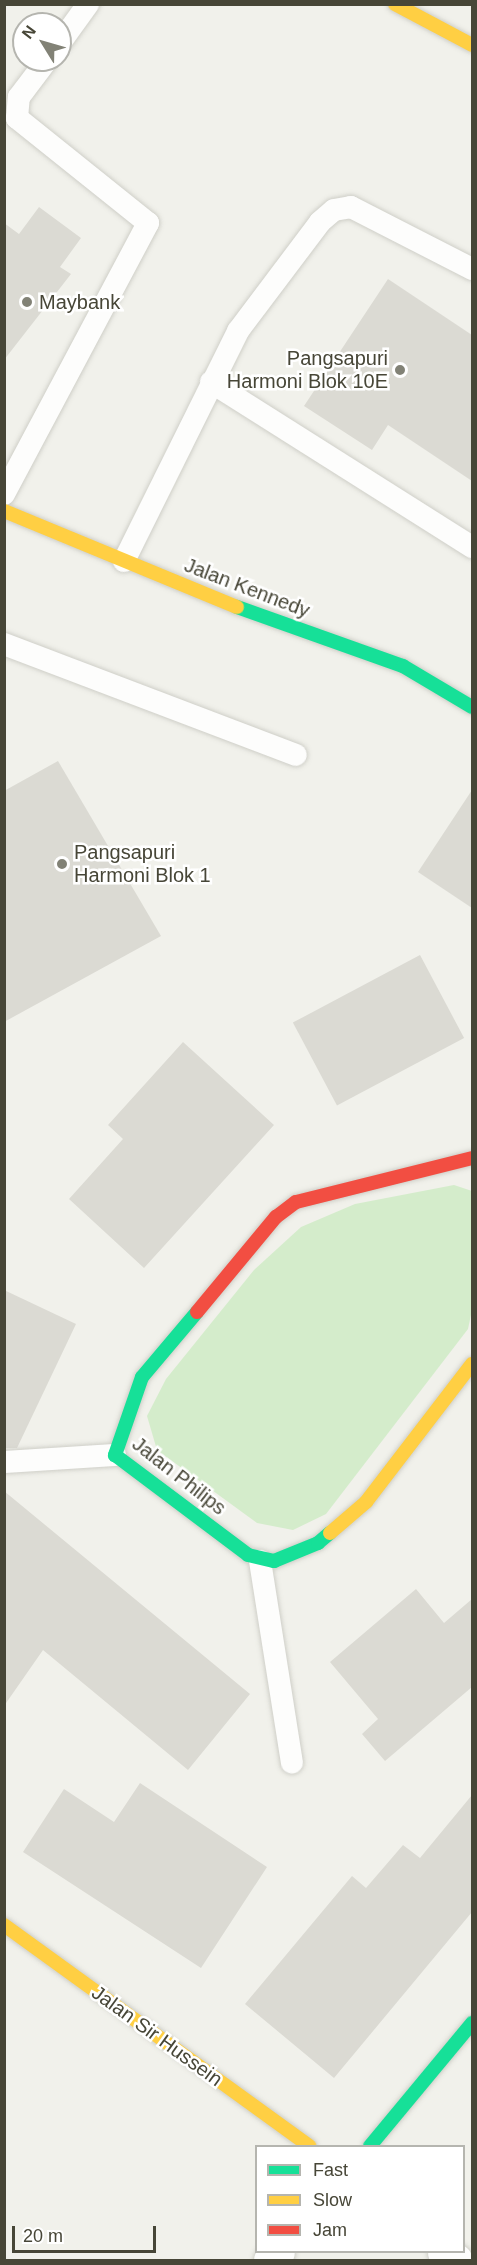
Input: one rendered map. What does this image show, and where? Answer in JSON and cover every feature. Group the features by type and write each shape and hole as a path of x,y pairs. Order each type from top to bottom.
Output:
{"main road":[{"path":"395,4 472,45"},
{"name":"Jalan Kennedy","path":"4,511 124,561 403,666 472,707"},
{"name":"Jalan Philips","path":"260,1561 115,1455 142,1377 276,1216 296,1202 472,1158"},
{"path":"260,1561 274,1561 318,1543 366,1502 472,1364"},
{"name":"Jalan Sir Hussein","path":"4,1925 308,2145"},
{"path":"371,2145 472,2023"}],"lane":[{"path":"72,26 88,4"},
{"path":"4,494 148,223 16,118 19,98 38,72"},
{"path":"124,561 211,382 262,297 320,222 334,210 351,207 367,213 472,269"},
{"path":"211,382 472,547"},
{"path":"4,644 296,755"},
{"path":"4,1462 115,1455"},
{"path":"260,1561 292,1762"}],"green space":[{"path":"454,1185 472,1191 472,1310 468,1329 326,1514 293,1530 257,1523 157,1450 147,1416 166,1379 254,1270 301,1227 355,1204"}],"building":[{"name":"Maybank","path":"39,207 81,238 60,267 71,274 4,360 4,223 19,234"},
{"name":"Pangsapuri Harmoni Blok 10E","path":"388,279 472,335 472,481 388,425 372,450 304,406"},
{"name":"Pangsapuri Harmoni Blok 1","path":"58,761 161,936 4,1022 4,791"},
{"path":"472,790 472,908 418,872"},
{"path":"420,955 464,1038 337,1106 293,1023"},
{"path":"183,1042 274,1125 144,1268 69,1199 123,1139 108,1125"},
{"path":"4,1290 76,1324 17,1448 4,1448"},
{"path":"4,1491 250,1694 188,1770 43,1650 4,1706"},
{"path":"416,1589 444,1623 472,1599 472,1687 385,1761 362,1734 378,1719 330,1662"},
{"path":"140,1783 267,1867 201,1968 23,1852 64,1789 114,1822"},
{"path":"472,1795 472,1912 334,2078 245,2004 352,1876 366,1888 403,1845 420,1858"}],"traffic: fast":[{"path":"237,607 403,666 472,707"},
{"path":"197,1312 142,1377 115,1455 248,1555 274,1561 318,1543 330,1533"},
{"path":"371,2145 472,2023"}],"traffic: slow":[{"path":"395,4 472,45"},
{"path":"4,511 237,607"},
{"path":"330,1533 366,1502 472,1364"},
{"path":"4,1925 308,2145"}],"traffic: jam":[{"path":"197,1312 276,1217 296,1202 472,1158"}],"place":[{"name":"Maybank","path":"27,302"},
{"name":"Pangsapuri Harmoni Blok 10E","path":"400,370"},
{"name":"Pangsapuri Harmoni Blok 1","path":"62,864"}]}
